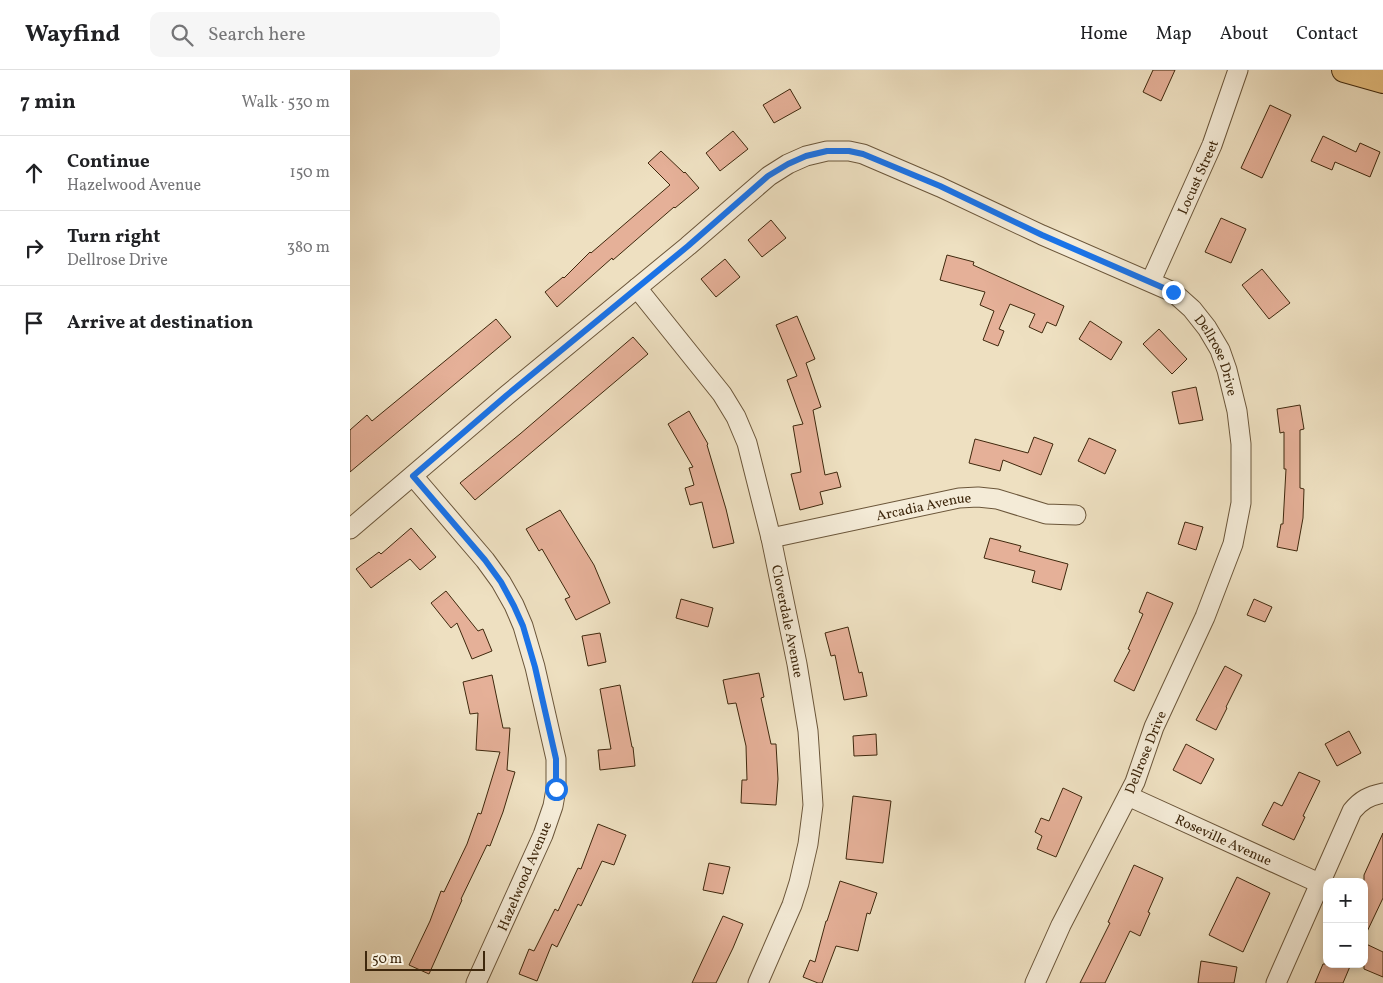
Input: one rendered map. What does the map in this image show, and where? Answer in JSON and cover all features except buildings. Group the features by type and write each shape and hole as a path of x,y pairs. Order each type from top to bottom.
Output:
{"main road":[{"path":"1344,70 1383,80"}],"street":[{"name":"Locust Street","path":"1151,281 1212,144 1238,70"},
{"name":"Dellrose Drive","path":"350,530 688,246 768,176 797,160 827,151 849,151 863,154 940,186 1042,235 1173,292 1192,309 1207,328 1220,350 1227,370 1237,411 1241,444 1242,502 1233,544 1205,617 1154,727 1135,782 1062,925 1035,983"},
{"name":"Cloverdale Avenue","path":"636,288 722,394 736,417 750,453 771,538 797,664 808,731 813,805 808,844 799,883 792,905 758,983"},
{"name":"Hazelwood Avenue","path":"413,476 485,560 501,582 514,606 523,626 535,667 556,759 556,789 553,806 543,835 476,983"},
{"name":"Arcadia Avenue","path":"771,538 969,498 997,499 1046,514 1076,515"},
{"path":"1276,983 1352,811 1360,801 1368,796 1383,793"},
{"name":"Roseville Avenue","path":"1128,796 1319,883"}],"route":[{"path":"556,789 556,759 535,667 523,626 514,606 501,582 485,560 413,476 507,395 688,246 768,176 806,156 827,151 849,151 863,154 940,186 1042,235 1173,292"}]}
